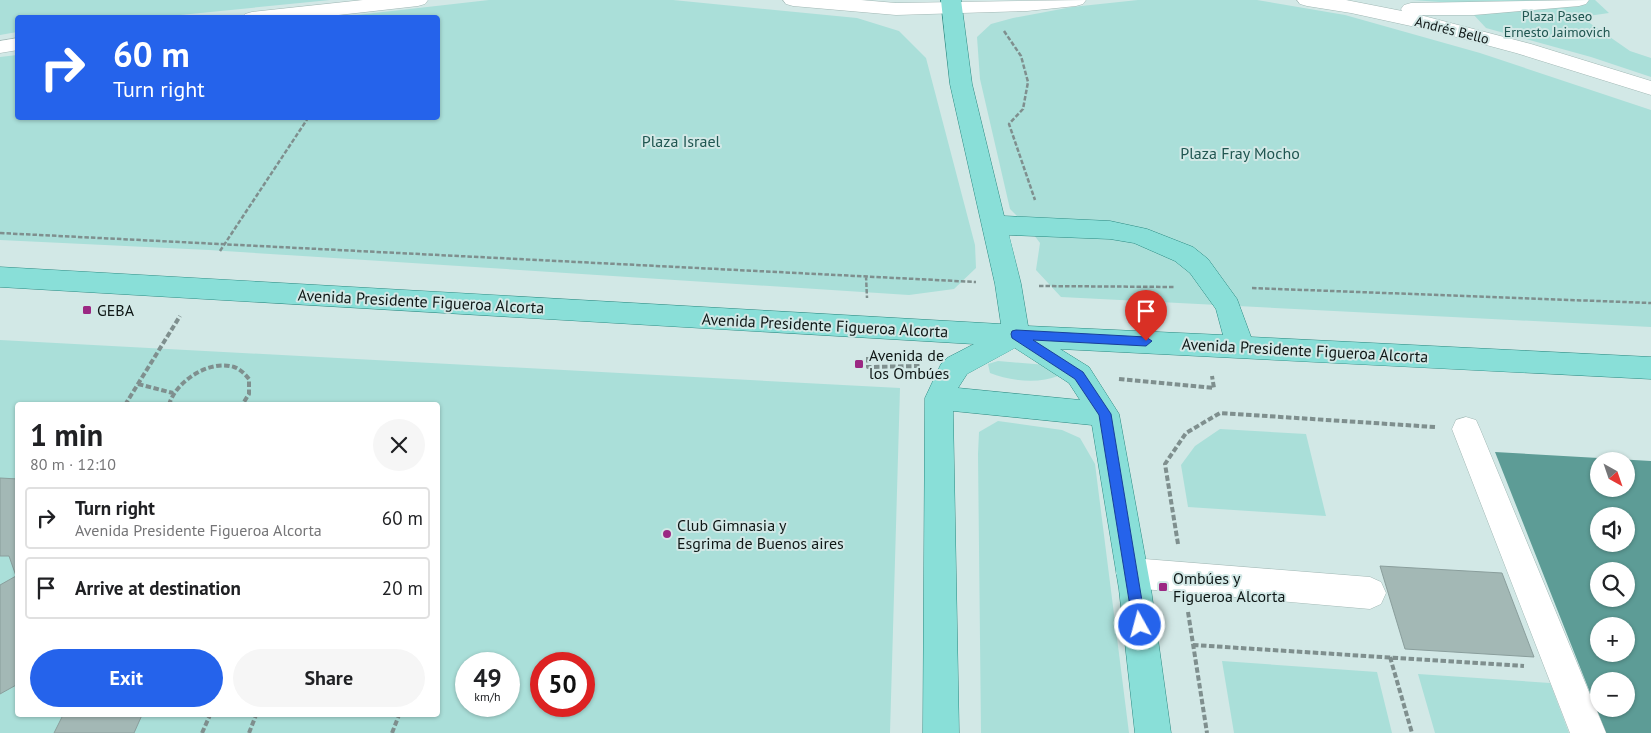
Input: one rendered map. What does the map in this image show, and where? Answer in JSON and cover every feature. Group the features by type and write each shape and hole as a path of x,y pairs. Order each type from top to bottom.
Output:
{"main road":[{"path":"952,4 961,84 1008,284 1016,334 1079,375 1105,414 1132,574 1153,733"},
{"path":"994,225 1110,230 1138,235 1184,254 1199,266 1228,306 1240,346"},
{"name":"Avenida Presidente Figueroa Alcorta","path":"0,277 851,327 1651,368"},
{"path":"941,733 939,398 951,372 957,366 1016,334"},
{"path":"939,398 1105,414"}],"street":[{"path":"280,15 418,0"},
{"path":"793,0 896,9 952,4 984,6 1076,0"},
{"name":"Andrés Bello","path":"1307,0 1401,17 1517,46 1651,88"},
{"path":"1352,8 1474,9 1579,0"},
{"path":"0,47 15,44"},
{"path":"1466,429 1588,733"},
{"path":"1132,574 1370,593"}],"path":[{"path":"984,6 1021,56 1028,82 1023,109 1009,124 1035,201 1028,227"},
{"path":"220,251 307,120"},
{"path":"0,233 1033,286 1215,287 1651,303"},
{"path":"127,402 197,288"},
{"path":"170,402 173,393 187,379 205,369 225,366 240,369 249,379 249,394 244,402"},
{"path":"868,366 957,366"},
{"path":"1079,375 1214,388"},
{"path":"138,384 173,393"},
{"path":"1207,733 1165,464 1186,433 1220,413 1466,429"},
{"path":"1194,645 1562,668"},
{"path":"1390,658 1412,733"},
{"path":"202,733 209,717"},
{"path":"249,733 255,717"},
{"path":"392,733 398,717"}],"green space":[{"path":"0,0 330,0 180,15 15,15 15,32 0,35"},
{"name":"Plaza Israel","path":"489,0 673,0 857,18 899,31 926,58 975,245 976,268 954,289 909,295 209,250 0,240 0,57 15,55 15,120 440,120 440,15 357,15"},
{"name":"Plaza Fray Mocho","path":"1138,0 1257,0 1345,15 1480,53 1651,110 1651,327 1061,297 1036,270 1040,243 1028,227 1010,209 980,79 977,37 991,24 1013,18 1072,7"},
{"name":"Plaza Paseo Ernesto Jaimovich","path":"1412,0 1595,0 1609,13 1581,17 1630,51 1651,58 1651,77 1591,57 1486,28 1473,14 1454,3"},
{"name":"Club Gimnasia y Esgrima de Buenos aires","path":"0,340 900,388 890,733 0,733"},
{"path":"998,361 1047,365 1056,369 1058,376 1033,381 1006,378 990,373 988,364"},
{"path":"998,421 1062,430 1080,438 1095,464 1129,733 981,733 979,432"},
{"path":"1220,429 1306,434 1326,516 1188,507 1181,465 1195,446"},
{"path":"1222,661 1377,672 1392,733 1234,733"},
{"path":"1418,674 1550,683 1569,733 1435,733"}],"shaded area":[{"path":"1495,452 1590,457 1590,498 1635,498 1635,460 1651,461 1651,733 1606,733 1600,717 1635,717 1635,672 1590,672 1590,692"}],"building":[{"path":"0,478 15,479 15,573 9,556 0,556"},
{"path":"1380,566 1502,573 1534,657 1405,649"},
{"path":"15,577 15,686 0,694 0,585"},
{"path":"62,717 141,717 134,733 54,733"}],"place":[{"name":"GEBA","path":"87,310"},
{"name":"Avenida de los Ombúes","path":"859,364"},
{"name":"Club Gimnasia y Esgrima de Buenos aires","path":"667,534"},
{"name":"Ombúes y Figueroa Alcorta","path":"1163,587"}],"route":[{"path":"1140,625 1105,414 1079,375 1016,334 1146,341"}]}
